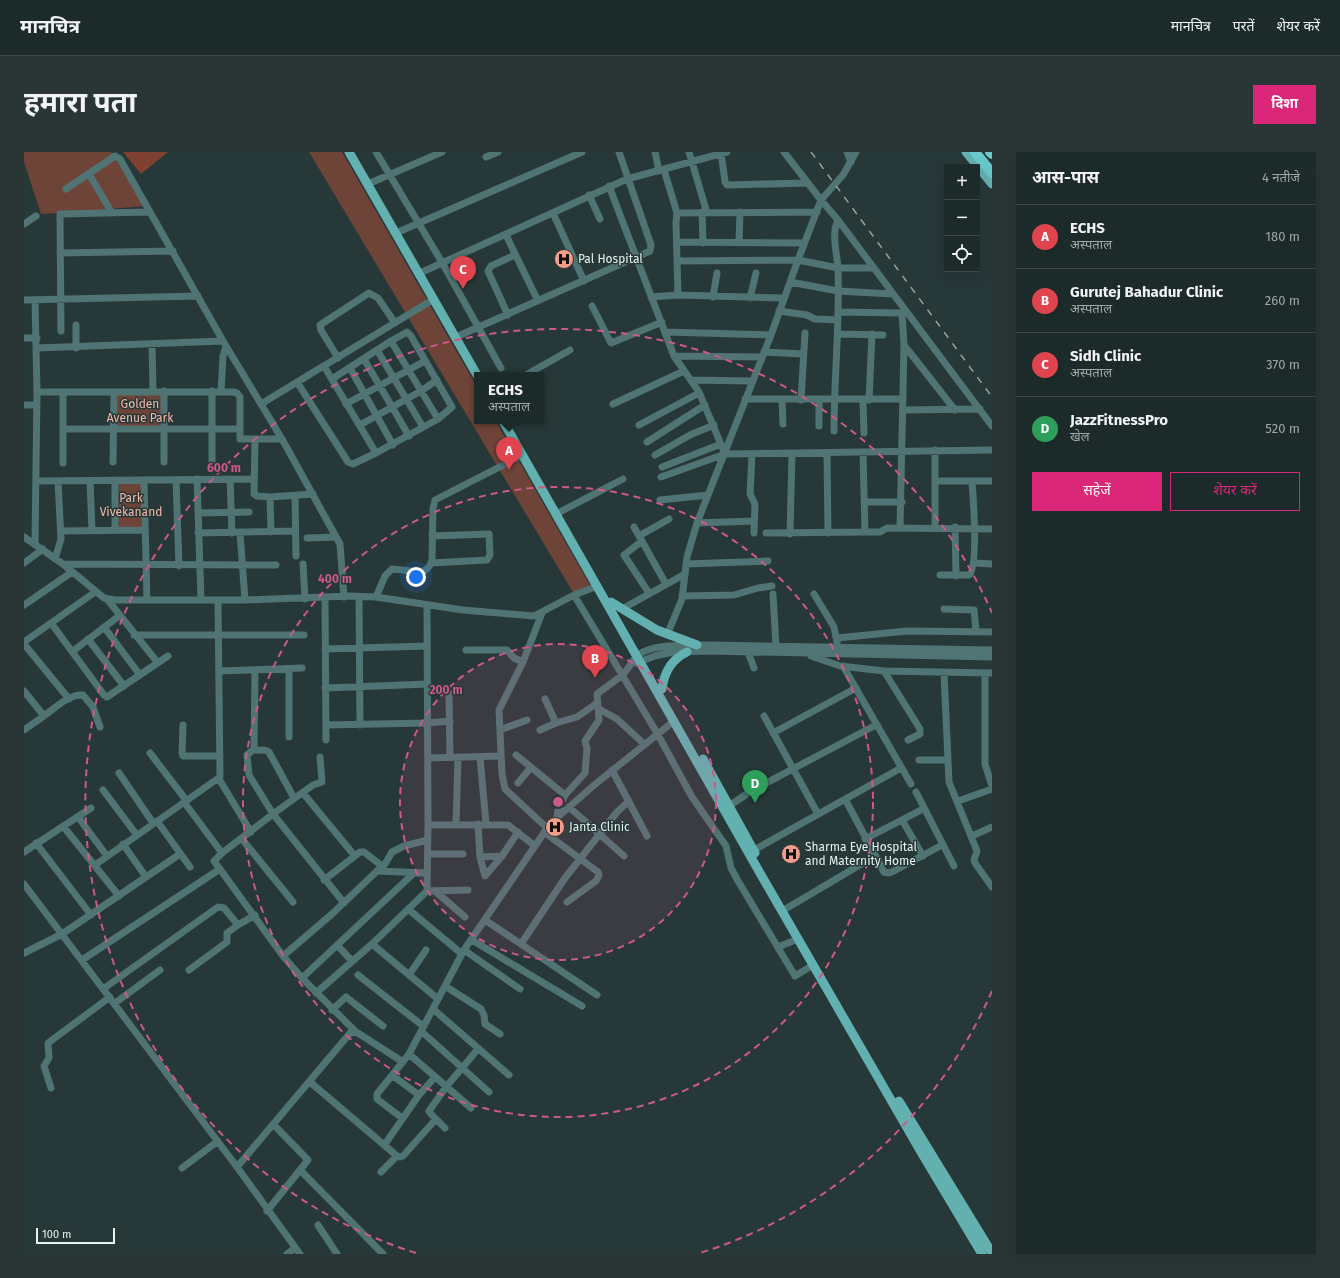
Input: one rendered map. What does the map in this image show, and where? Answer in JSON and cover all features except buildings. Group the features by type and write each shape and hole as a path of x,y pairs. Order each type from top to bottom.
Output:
{"highway":[{"path":"975,152 992,173"}],"main road":[{"path":"349,152 476,372"},
{"path":"966,152 992,184"},
{"path":"505,424 674,721 988,1253"},
{"path":"600,589 611,602 639,659 662,689 729,806 754,850 798,939 921,1152 988,1253"},
{"path":"611,602 637,620 667,635 697,645"},
{"path":"662,689 663,680 673,662 680,655 687,652"}],"street":[{"path":"376,152 443,264 501,368"},
{"path":"368,184 442,152"},
{"path":"486,157 498,152"},
{"path":"396,233 582,152"},
{"path":"456,338 650,252 652,247 627,179 619,152"},
{"path":"655,152 678,213 676,222 678,295"},
{"path":"689,152 704,213 703,243"},
{"path":"784,152 807,183 838,220 992,426"},
{"path":"847,152 851,162"},
{"path":"667,635 682,596 686,564 696,523 725,454 771,335 804,243 821,200 836,185 856,152"},
{"path":"420,274 609,186 627,179 692,163 723,153 725,182 727,185 807,183"},
{"path":"66,190 115,156 118,157 225,344 282,439 336,537 342,550 344,597"},
{"path":"89,174 112,213"},
{"path":"609,186 674,356 700,394 725,454"},
{"path":"589,195 600,219"},
{"path":"61,331 60,214 149,212"},
{"path":"739,243 740,212"},
{"path":"678,213 817,212"},
{"path":"553,213 584,281"},
{"path":"24,224 36,216"},
{"path":"834,431 834,400 838,334 838,268 834,230 838,220"},
{"path":"506,235 538,301"},
{"path":"677,242 804,243"},
{"path":"60,253 173,251"},
{"path":"508,315 488,271 491,266 515,255"},
{"path":"678,261 798,260 838,268 874,268"},
{"path":"713,297 717,273"},
{"path":"750,298 756,273"},
{"path":"790,282 838,291 893,294"},
{"path":"338,358 321,330 320,325 369,293 378,298 395,323"},
{"path":"651,297 678,295 783,298"},
{"path":"24,300 198,296"},
{"path":"261,404 434,298"},
{"path":"35,300 37,338 35,544"},
{"path":"592,306 611,343 662,322"},
{"path":"779,311 807,315 815,319 838,320"},
{"path":"838,312 902,313 902,340 904,345 955,410"},
{"path":"76,325 76,348"},
{"path":"297,382 348,462 353,464 409,436 438,419 452,407 411,336 407,332 390,341 332,379"},
{"path":"665,332 771,335"},
{"path":"801,400 805,333"},
{"path":"838,334 883,335"},
{"path":"864,433 872,334"},
{"path":"24,338 37,338"},
{"path":"390,341 438,419"},
{"path":"37,348 225,344"},
{"path":"221,392 225,344"},
{"path":"152,345 153,391"},
{"path":"900,528 902,502 904,345"},
{"path":"377,350 423,427"},
{"path":"531,372 570,350"},
{"path":"674,356 803,354"},
{"path":"364,359 378,386 409,436"},
{"path":"346,404 425,361"},
{"path":"324,366 376,453"},
{"path":"350,368 393,445"},
{"path":"613,404 684,371"},
{"path":"360,425 392,408 437,380"},
{"path":"691,380 752,381"},
{"path":"164,391 164,462"},
{"path":"212,391 212,461"},
{"path":"37,392 235,392 240,397 240,439 282,439"},
{"path":"63,392 63,463"},
{"path":"113,462 114,392"},
{"path":"640,425 700,394"},
{"path":"746,399 903,399"},
{"path":"782,400 783,424"},
{"path":"819,400 819,426"},
{"path":"24,405 37,405"},
{"path":"647,442 705,406"},
{"path":"903,410 980,409"},
{"path":"655,455 690,435 714,425"},
{"path":"63,429 239,429"},
{"path":"255,440 254,479 256,495 270,497 313,494"},
{"path":"662,467 721,444"},
{"path":"661,477 725,454 827,454 935,450 992,450"},
{"path":"935,450 935,528"},
{"path":"863,453 865,532"},
{"path":"752,454 750,494 755,504 754,533"},
{"path":"790,534 792,454"},
{"path":"827,454 828,532"},
{"path":"376,597 385,576 390,570 396,569 424,572 431,563 433,509 435,500 522,455"},
{"path":"230,479 231,512 243,566 246,600"},
{"path":"36,481 254,479"},
{"path":"556,514 623,479"},
{"path":"144,480 147,600"},
{"path":"176,480 179,566"},
{"path":"197,480 201,600"},
{"path":"55,559 60,542 61,531 58,481"},
{"path":"90,481 92,530"},
{"path":"115,481 115,530"},
{"path":"936,481 992,481"},
{"path":"940,575 956,576 972,574 974,563 975,528 972,481"},
{"path":"660,500 708,495"},
{"path":"295,496 296,556"},
{"path":"270,497 271,532"},
{"path":"865,502 902,502"},
{"path":"198,513 249,512"},
{"path":"649,593 624,555 640,539 669,519"},
{"path":"696,523 754,521"},
{"path":"634,527 666,584"},
{"path":"766,533 790,534 880,532 887,528 992,529"},
{"path":"955,528 956,576"},
{"path":"61,531 146,530"},
{"path":"198,533 295,531"},
{"path":"431,563 487,560 490,555 489,534 432,536"},
{"path":"24,537 43,549 96,592 107,599 134,636 158,663"},
{"path":"307,538 336,537"},
{"path":"24,563 43,549"},
{"path":"686,564 768,561"},
{"path":"974,563 992,564"},
{"path":"63,564 179,566 276,565"},
{"path":"303,564 305,599"},
{"path":"24,605 72,572"},
{"path":"622,609 685,574"},
{"path":"682,596 727,596 772,586"},
{"path":"107,599 246,600 376,597 427,606 534,616 574,596 600,589"},
{"path":"69,699 24,643 96,592"},
{"path":"773,594 776,647"},
{"path":"814,594 834,627 838,648"},
{"path":"574,596 657,733 692,797 726,846 731,868 795,976 813,965"},
{"path":"359,597 360,725"},
{"path":"325,598 326,740"},
{"path":"218,600 220,756 218,779 251,832"},
{"path":"427,606 427,891"},
{"path":"944,609 974,610 976,631"},
{"path":"542,613 523,662 499,710 501,756 504,790 546,830 599,875 596,881 567,902"},
{"path":"73,651 88,638 119,616"},
{"path":"51,623 104,695 111,696 168,656"},
{"path":"104,627 140,675"},
{"path":"837,638 907,632 992,632"},
{"path":"134,636 304,635"},
{"path":"88,638 124,686"},
{"path":"557,818 558,810 565,795 585,773 587,749 585,741 598,723 597,694 622,675 639,659 667,647 697,645 709,648 748,652 992,656"},
{"path":"325,649 427,646"},
{"path":"639,659 709,648 776,647 992,650"},
{"path":"466,650 507,650 514,658 523,662"},
{"path":"748,652 754,668"},
{"path":"804,653 843,666 884,671 988,673 984,709 985,764 992,788 958,802"},
{"path":"843,666 911,784"},
{"path":"219,671 302,668"},
{"path":"289,669 289,737"},
{"path":"254,749 255,670"},
{"path":"884,671 920,729 920,734 908,740"},
{"path":"944,672 949,782 978,851 974,862 992,887"},
{"path":"325,688 428,684"},
{"path":"773,733 856,688"},
{"path":"24,691 44,716"},
{"path":"449,693 454,757 456,825"},
{"path":"24,730 69,699 78,695 86,697 93,707 100,727"},
{"path":"545,699 556,722"},
{"path":"540,730 556,722 576,717 598,706"},
{"path":"598,706 617,719 644,744"},
{"path":"984,709 992,709"},
{"path":"764,716 818,814"},
{"path":"500,730 527,720"},
{"path":"326,725 428,723 450,721"},
{"path":"402,1118 376,1097 409,1054 463,952 535,846 546,830 569,807 657,733 674,721"},
{"path":"183,725 183,756 220,756"},
{"path":"729,806 751,791 876,725"},
{"path":"294,798 269,752 254,749 247,753 249,775 273,814 324,880 344,903"},
{"path":"150,753 222,853"},
{"path":"516,755 565,795"},
{"path":"480,756 482,824 480,857 483,874 486,876 518,832"},
{"path":"428,758 501,756"},
{"path":"320,757 322,781 294,798 222,853 214,861 284,956 332,1010 355,1031 403,1062"},
{"path":"919,760 948,760"},
{"path":"518,783 531,767"},
{"path":"754,850 901,768"},
{"path":"612,770 647,836"},
{"path":"119,773 190,867"},
{"path":"95,865 136,834 218,779"},
{"path":"103,790 136,834"},
{"path":"916,792 954,866"},
{"path":"303,793 354,855"},
{"path":"845,799 882,870 889,873 942,845"},
{"path":"521,944 580,859 617,812 629,801"},
{"path":"569,807 624,856"},
{"path":"24,852 91,808"},
{"path":"865,839 924,809"},
{"path":"78,817 107,856"},
{"path":"902,820 923,856"},
{"path":"428,824 508,824 535,846"},
{"path":"63,826 119,896"},
{"path":"972,836 992,827"},
{"path":"242,839 293,902"},
{"path":"284,956 380,869 397,848 428,840"},
{"path":"36,843 91,915"},
{"path":"123,844 146,877"},
{"path":"324,880 354,855 360,852 364,852 380,869 427,873"},
{"path":"24,953 62,934 180,854"},
{"path":"428,854 464,854"},
{"path":"480,857 502,856"},
{"path":"784,909 875,856"},
{"path":"82,960 220,869"},
{"path":"302,978 414,873"},
{"path":"25,888 82,960 238,1167 297,1251 287,1254"},
{"path":"316,992 372,944 427,891 468,890"},
{"path":"435,891 465,917"},
{"path":"103,989 218,907 224,908 238,925"},
{"path":"408,909 463,952 520,989"},
{"path":"189,970 227,942 227,933 255,915"},
{"path":"485,920 597,996"},
{"path":"778,947 798,939"},
{"path":"472,940 582,1006"},
{"path":"372,944 438,999"},
{"path":"338,945 352,961"},
{"path":"409,975 426,950"},
{"path":"114,1003 160,970"},
{"path":"358,975 422,1029 489,1092"},
{"path":"445,986 481,1009 485,1024 500,1034"},
{"path":"51,1088 44,1066 49,1058 48,1042 110,997"},
{"path":"332,1010 346,997 383,1026"},
{"path":"433,1009 508,1075"},
{"path":"238,1167 350,1033 355,1031"},
{"path":"445,1128 430,1111 446,1087 478,1049"},
{"path":"409,1054 471,1108"},
{"path":"393,1076 419,1095"},
{"path":"385,1144 419,1095 435,1077"},
{"path":"310,1082 400,1158 436,1119"},
{"path":"268,1211 308,1162 307,1158 274,1125"},
{"path":"182,1168 218,1141"},
{"path":"381,1172 397,1156"},
{"path":"301,1171 383,1254"},
{"path":"318,1224 337,1254"}],"green space":[{"path":"24,152 111,152 146,206 109,209 110,211 41,214 24,162"},
{"path":"309,152 342,152 474,382 474,424 498,424 590,585 574,594"},
{"name":"Golden Avenue Park","path":"115,392 164,392 164,429 116,428"},
{"name":"Park Vivekanand","path":"144,480 145,530 118,529 119,481"}],"shaded area":[{"path":"123,152 168,152 141,174"}],"railway":[{"path":"811,152 992,397"}],"place":[{"name":"Pal Hospital","path":"564,259"},
{"name":"Sidh Clinic","path":"463,289"},
{"name":"ECHS","path":"509,470"},
{"name":"Gurutej Bahadur Clinic","path":"595,678"},
{"name":"JazzFitnessPro","path":"755,803"},
{"name":"Janta Clinic","path":"555,827"},
{"name":"Sharma Eye Hospital and Maternity Home","path":"791,854"}]}
